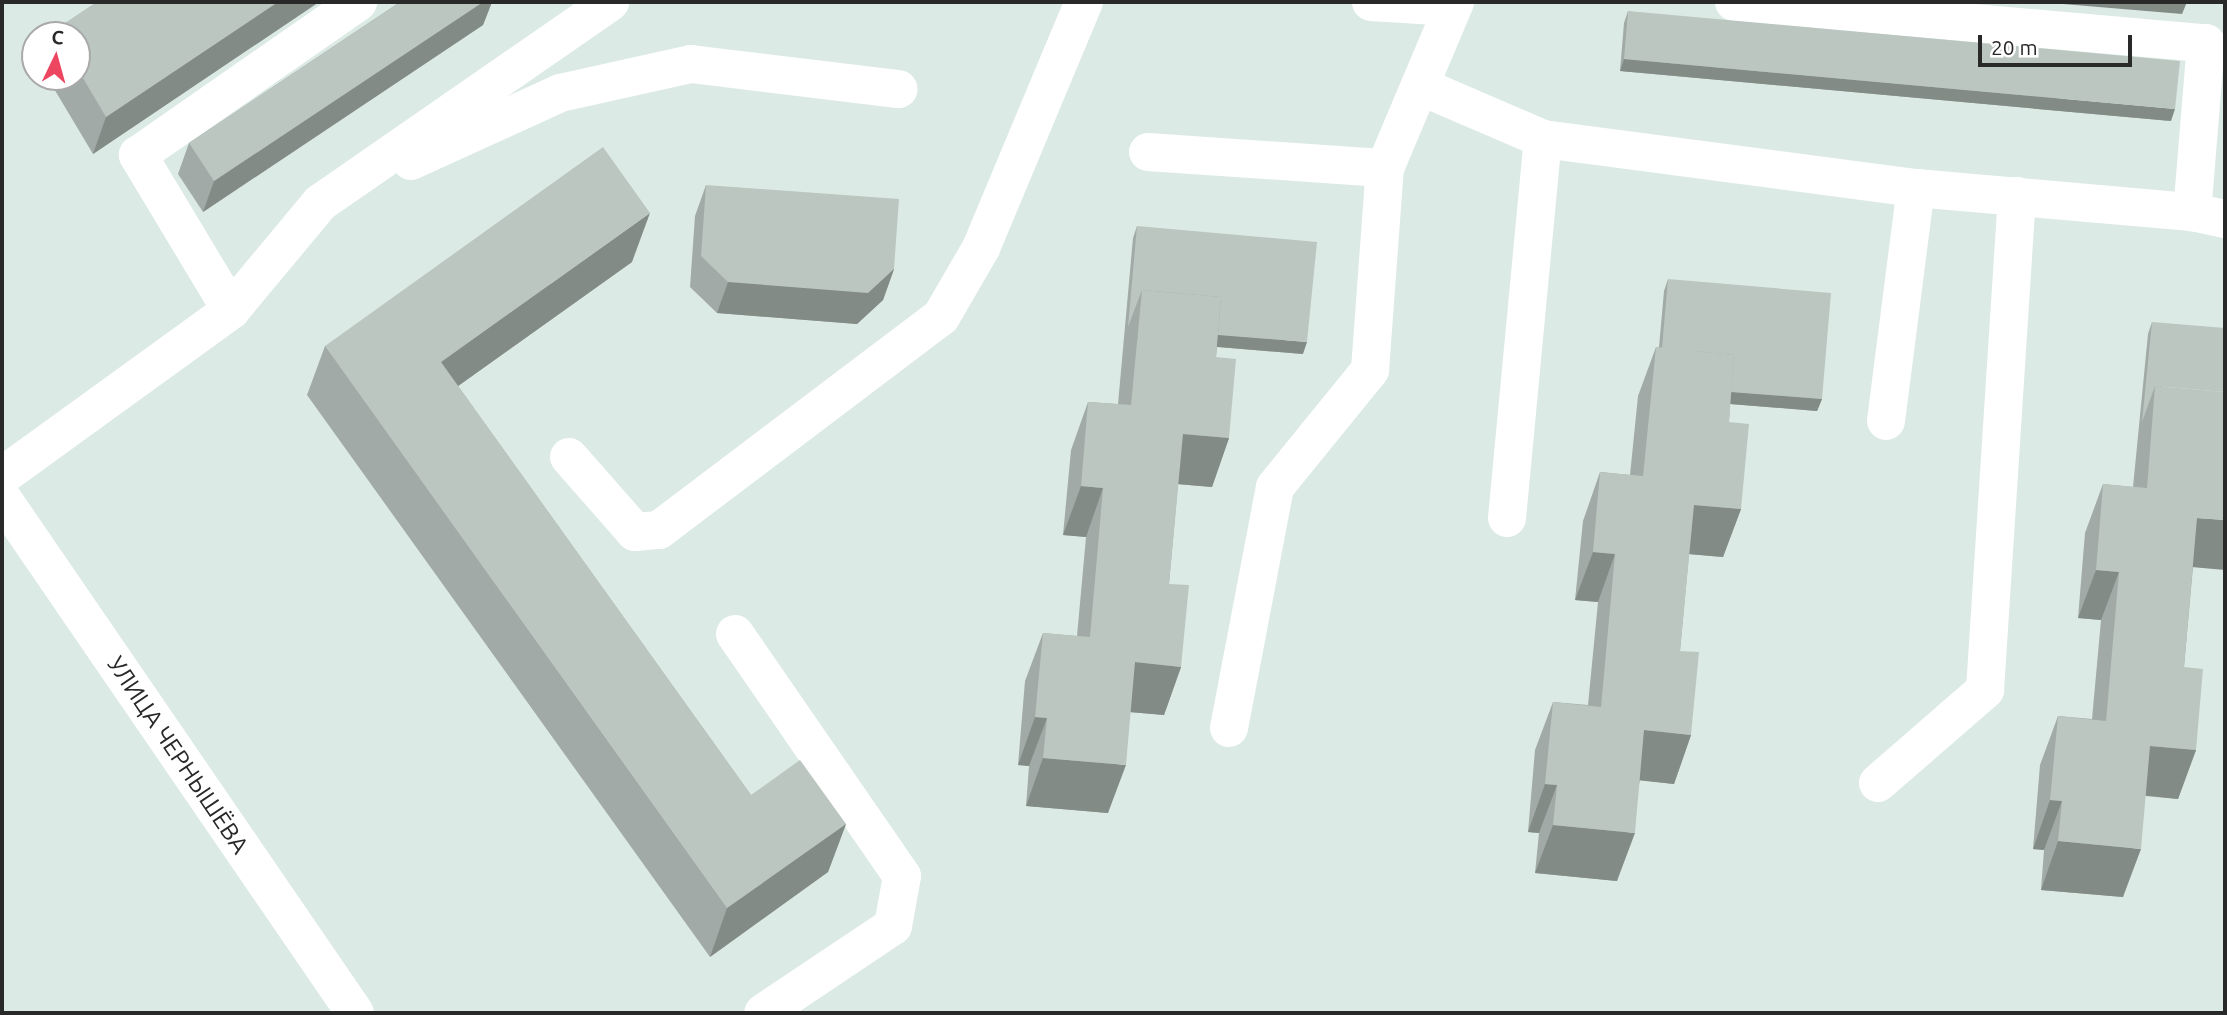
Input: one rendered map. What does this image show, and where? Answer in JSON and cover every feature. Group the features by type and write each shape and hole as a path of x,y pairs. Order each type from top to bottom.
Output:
{"street":[{"path":"231,310 138,155 358,2"},
{"path":"2,476 231,310 320,203 610,2"},
{"path":"569,457 635,532 659,530 941,317 981,248 1084,2"},
{"path":"1229,728 1275,487 1370,370 1385,168 1454,5 1371,2"},
{"path":"1420,86 1543,139 1916,188 2208,216 2206,43 1734,2"},
{"path":"320,203 560,93 691,64 899,89"},
{"path":"1507,519 1543,139"},
{"path":"1148,152 1385,168"},
{"path":"1886,421 1916,188"},
{"path":"1878,783 1985,690 2017,196"},
{"name":"УЛИЦА ЧЕРНЫШЁВА","path":"2,498 355,1013"},
{"path":"735,634 902,876 893,926 763,1013"}],"building":[{"path":"97,2 278,2 106,117 91,91 91,21 68,21"},
{"path":"400,2 483,2 214,181 189,143"},
{"path":"1628,11 2180,61 2175,109 1624,59"},
{"path":"603,147 650,213 441,362 751,795 800,760 846,824 727,908 325,346"},
{"path":"706,185 899,199 894,269 868,293 728,282 701,256"},
{"path":"1137,226 1317,242 1307,342 1218,335 1221,297 1142,290 1128,327"},
{"path":"1668,279 1831,293 1822,399 1731,392 1734,355 1662,348"},
{"path":"1142,290 1221,297 1216,357 1236,359 1229,438 1183,434 1169,584 1189,585 1181,667 1135,662 1126,765 1043,758 1047,718 1035,717 1043,633 1090,637 1103,488 1081,486 1088,402 1131,405"},
{"path":"2152,322 2225,328 2225,392 2155,386 2142,422"},
{"path":"1656,347 1734,355 1729,422 1749,424 1741,509 1694,505 1680,651 1699,652 1691,735 1644,730 1635,833 1553,825 1557,785 1545,784 1553,702 1601,707 1615,554 1593,552 1600,472 1643,476"},
{"path":"2155,386 2225,392 2225,520 2197,518 2184,667 2203,669 2196,750 2150,746 2141,849 2058,841 2062,801 2050,800 2058,716 2106,721 2119,572 2096,570 2103,484 2147,488"}]}
